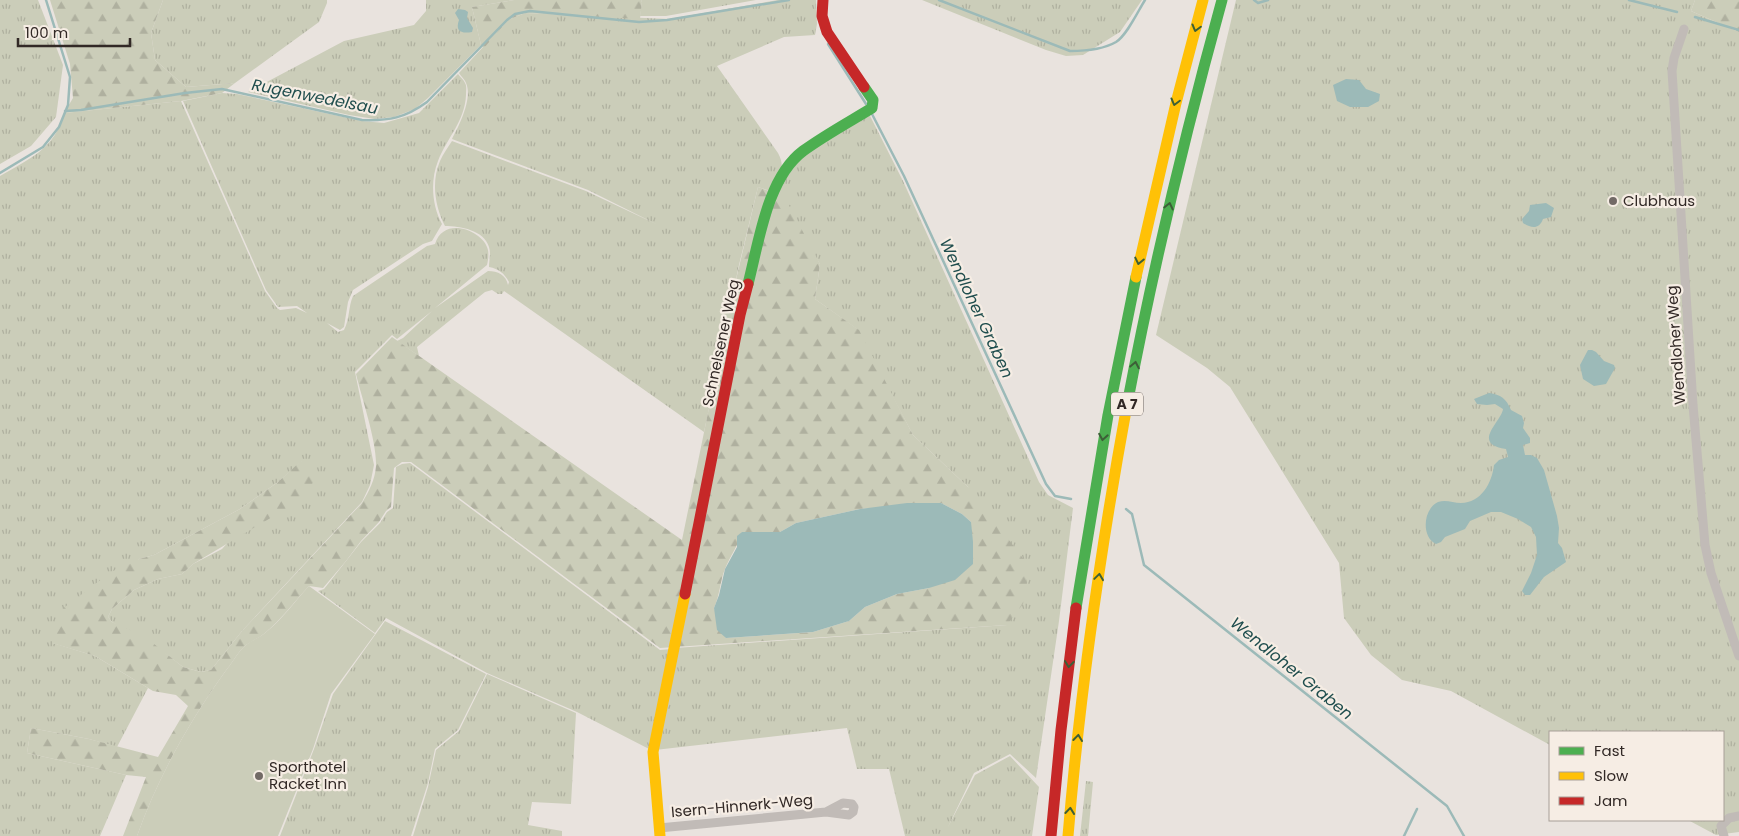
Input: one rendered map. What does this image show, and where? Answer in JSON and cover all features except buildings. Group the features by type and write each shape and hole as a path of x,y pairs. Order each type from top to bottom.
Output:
{"main road":[{"name":"Schnelsener Weg","path":"660,832 653,752 740,315 772,192 784,171 802,152 872,108 873,100 827,32 822,16 824,0"},
{"name":"A 7","path":"1051,836 1062,721 1075,616 1106,417 1153,195 1203,0"},
{"name":"A 7","path":"1068,836 1088,654 1122,428 1170,200 1222,0"}],"street":[{"name":"Wendloher Weg","path":"1684,29 1674,58 1672,71 1705,544 1711,573 1739,656"},
{"name":"Isern-Hinnerk-Weg","path":"660,832 826,812"},
{"path":"1724,836 1721,826 1729,818 1739,816"}],"green space":[{"path":"0,0 38,0 63,65 56,117 31,146 0,164"},
{"path":"50,0 163,0 151,33 155,60 186,87 235,83 222,93 181,101 64,113 73,98 70,64"},
{"path":"163,0 327,0 327,3 319,22 235,83 186,87 155,60 151,33"},
{"path":"426,0 514,0 472,7 481,45 415,109 394,117 375,119 248,92 344,41 414,25 426,11"},
{"path":"514,0 641,0 642,2 640,19 525,13 508,20 484,48 481,45 472,7"},
{"path":"641,0 756,0 666,16 640,16"},
{"path":"778,0 816,0 817,24 815,35 784,37 717,66 778,153 782,168 770,191 758,187 739,265 704,432 504,291 502,294 492,290 485,292 417,347 419,356 397,341 403,338 432,311 397,339 392,335 355,372 374,465 370,485 362,502 242,631 211,670 201,672 183,667 166,654 112,622 108,617 112,609 134,590 158,579 182,574 193,564 222,549 302,461 278,482 240,509 154,555 139,559 53,643 95,656 148,688 117,747 89,739 31,728 27,753 126,775 100,836 0,836 0,176 40,152 54,136 64,113 181,101 265,291 280,310 296,308 307,313 297,306 278,307 266,290 183,101 222,93 237,94 362,121 384,123 419,113 458,74 466,86 465,104 459,121 438,161 433,185 434,201 442,224 432,241 423,244 353,290 348,302 344,327 340,330 327,323 338,332 344,330 346,326 353,296 427,246 435,244 440,235 447,230 463,229 479,237 485,243 488,250 488,260 487,265 435,308 488,271 501,274 508,285 509,282 503,274 489,267 490,249 482,237 471,230 445,226 442,219 435,194 437,169 452,141 586,191 656,224 588,190 452,139 464,112 468,96 466,83 459,73 508,20 525,13 669,19"},
{"path":"922,0 1142,0 1120,32 1083,55 1066,56 1046,50"},
{"path":"1236,0 1695,0 1691,11 1739,32 1739,832 1716,835 1690,821 1724,821 1724,731 1549,731 1549,744 1451,691 1402,680 1371,655 1344,618 1339,563 1230,387 1207,368 1156,335"},
{"path":"1695,0 1739,0 1739,32 1691,11"},
{"path":"868,112 903,181 1039,482 1048,495 1073,508 1036,778 1010,754 974,773 948,827 975,775 1010,756 1039,787 1032,836 905,836 889,769 857,769 847,728 655,750 675,648 1007,625 968,487 913,435 857,329 815,299 820,264 775,193 804,154"},
{"path":"758,187 784,196 820,264 815,299 859,330 913,435 968,487 1029,566 1023,604 1007,625 660,648 411,462 402,462 394,468 391,507 323,588 309,586 271,628 243,647 238,653 200,708 176,750 145,814 137,836 123,836 146,777 126,775 27,753 31,728 89,739 158,757 188,706 176,695 153,691 95,656 52,643 61,610 111,572 139,559 154,555 240,509 278,482 301,461 319,476 305,492 284,510 193,564 182,574 158,579 134,590 112,609 108,617 112,622 144,636 183,667 201,672 211,670 242,631 362,503 367,494 374,476 376,456 372,433 356,374 392,337 682,540 730,305","holes":["941,503 962,514 971,522 929,588 897,594 865,607 849,621 813,632 726,638 714,608 725,569 742,532 780,532 796,523 860,509"]},
{"path":"410,463 660,650 672,649 651,750 577,712 487,673 386,618 375,633 318,591 324,589 361,542 380,523 387,512 393,508 396,467"},
{"path":"309,586 375,634 331,694 313,749 278,836 137,836 165,771 213,688 243,647 271,628"},
{"path":"385,621 486,674 458,730 435,749 428,783 411,836 280,836 333,694"},
{"path":"487,674 576,713 571,804 532,802 528,825 562,831 562,836 413,836 428,787 436,750 459,731"},
{"path":"1086,781 1093,782 1088,836 1080,836"}],"water":[{"path":"458,9 468,12 467,18 473,28 472,32 465,33 458,29 459,20 455,13"},
{"path":"1346,79 1359,80 1366,89 1380,94 1379,101 1368,107 1350,107 1337,101 1333,85"},
{"path":"1546,203 1554,208 1551,217 1543,219 1539,225 1534,227 1523,223 1522,219 1529,211 1530,205"},
{"path":"1588,350 1596,352 1604,361 1614,365 1615,368 1606,384 1594,386 1583,379 1580,365"},
{"path":"1489,393 1503,398 1511,410 1522,416 1523,428 1530,438 1530,443 1523,445 1525,455 1537,458 1544,470 1557,516 1559,528 1558,543 1562,548 1566,562 1544,577 1530,595 1525,595 1522,591 1537,555 1536,537 1531,527 1501,512 1491,512 1470,521 1465,529 1445,537 1436,544 1431,540 1426,529 1427,517 1433,506 1441,501 1461,503 1474,500 1480,496 1488,485 1494,465 1499,460 1508,457 1506,449 1495,446 1490,442 1489,437 1503,409 1495,404 1477,404 1474,399"},
{"path":"907,503 941,503 962,514 971,522 973,564 955,580 929,588 897,594 865,607 849,621 813,632 726,638 717,630 714,608 725,569 737,547 737,536 742,532 780,532 796,523 860,509"}],"waterway":[{"path":"0,173 43,147 59,127 68,105 70,77 46,0"},
{"name":"Rugenwedelsau","path":"65,111 222,89 362,120 389,119 411,112 427,102 515,14 530,11 639,22 667,20 789,0"},
{"name":"Rugenwedelsau","path":"939,0 1070,51 1094,49 1116,42 1128,29 1145,0"},
{"name":"Rugenwedelsau","path":"1254,0 1258,3 1268,0"},
{"name":"Rugenwedelsau","path":"1629,0 1677,12"},
{"name":"Rugenwedelsau","path":"1695,17 1739,30"},
{"name":"Wendloher Graben","path":"828,44 866,104"},
{"name":"Wendloher Graben","path":"872,114 904,176 1046,484 1055,496 1071,499"},
{"name":"Wendloher Graben","path":"1126,509 1132,514 1144,565 1447,806 1464,836"},
{"path":"1404,836 1417,809"}],"traffic: fast":[{"path":"1127,405 1170,201 1222,0"},
{"path":"748,284 766,212 781,177 803,151 872,108 873,100 864,87"},
{"path":"1076,608 1108,415 1136,277"}],"traffic: slow":[{"path":"1136,277 1176,103 1203,0"},
{"path":"1068,836 1092,619 1127,405"},
{"path":"660,836 653,752 685,594"}],"traffic: jam":[{"path":"823,0 822,16 827,32 864,87"},
{"path":"685,594 740,315 748,284"},
{"path":"1051,836 1061,730 1076,608"}],"place":[{"name":"Clubhaus","path":"1613,201"},
{"name":"Sporthotel Racket Inn","path":"259,776"}]}
